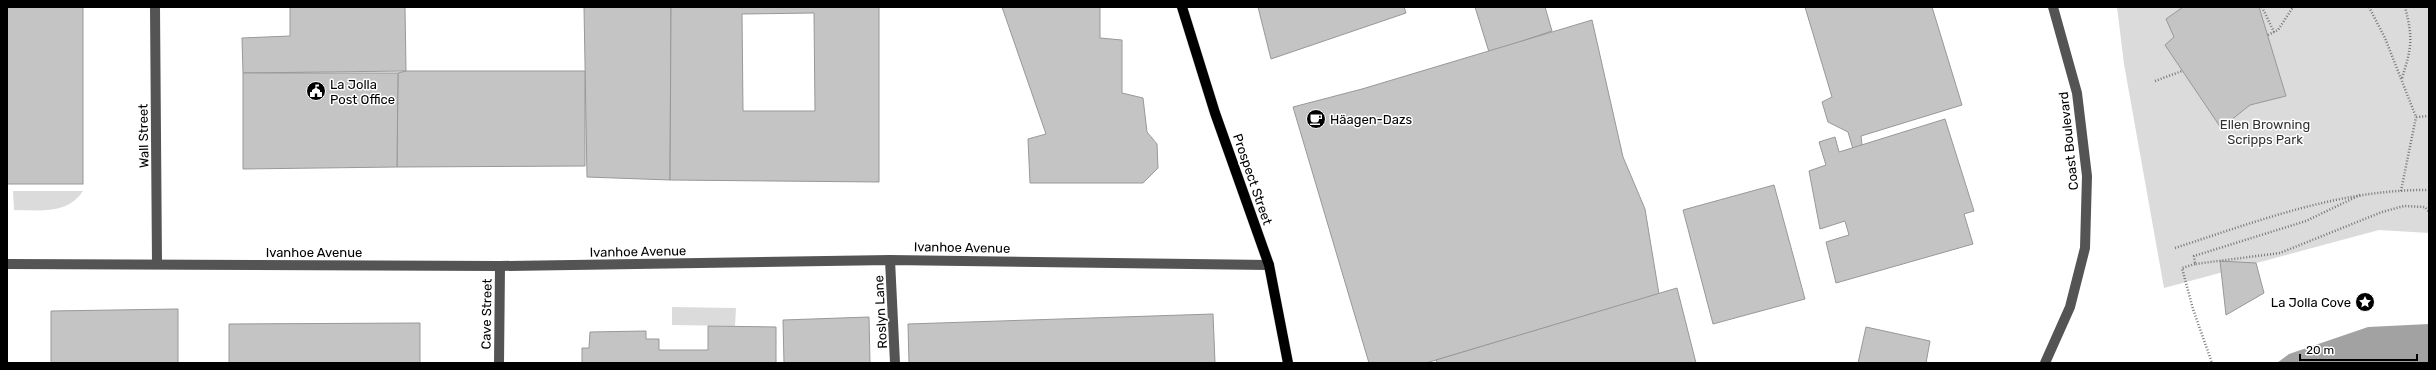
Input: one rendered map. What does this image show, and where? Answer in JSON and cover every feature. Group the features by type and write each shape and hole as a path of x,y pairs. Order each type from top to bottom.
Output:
{"main road":[{"name":"Prospect Street","path":"1182,7 1215,113 1269,265 1288,363"}],"street":[{"name":"Wall Street","path":"155,7 157,264"},
{"name":"Coast Boulevard","path":"2045,363 2070,307 2085,248 2087,176 2077,93 2053,7"},
{"name":"Ivanhoe Avenue","path":"7,264 500,266 890,260 1269,265"},
{"name":"Roslyn Lane","path":"890,260 895,363"},
{"name":"Cave Street","path":"499,363 500,266"}],"path":[{"path":"2262,7 2274,32"},
{"path":"2268,35 2278,30 2293,7"},
{"path":"2368,7 2385,38 2402,78 2416,117 2401,191"},
{"path":"2402,78 2409,57 2412,34 2405,7"},
{"path":"2156,81 2182,71"},
{"path":"2416,117 2429,116"},
{"path":"2175,248 2301,208 2360,195 2429,190"},
{"path":"2195,264 2194,256 2306,221 2360,195"},
{"path":"2212,363 2193,309 2182,268 2195,264 2280,253 2382,212 2404,206 2425,207 2429,212"}],"green space":[{"name":"Ellen Browning Scripps Park","path":"2117,7 2429,7 2429,233 2379,230 2164,288 2124,64"},
{"path":"13,191 83,191 77,199 61,208 52,210 14,210"},
{"path":"672,307 736,308 735,326 672,325"}],"shaded area":[{"path":"2429,324 2429,363 2277,363 2289,354 2368,327"}],"building":[{"path":"7,7 83,7 83,184 7,184"},
{"path":"290,7 405,7 406,71 243,73 242,38 290,36"},
{"path":"584,7 671,7 670,180 587,177"},
{"path":"671,7 879,7 879,182 670,180","holes":["814,13 815,111 743,111 742,14"]},
{"path":"1002,7 1100,7 1100,38 1122,40 1122,93 1143,98 1147,132 1157,144 1158,168 1143,183 1030,183 1028,139 1046,134"},
{"path":"1258,7 1404,7 1406,13 1271,59"},
{"path":"1475,7 1545,7 1552,31 1489,52"},
{"path":"1805,7 1932,7 1962,105 1861,136 1862,145 1853,149 1848,132 1828,122 1822,102 1832,97"},
{"path":"2183,7 2259,7 2286,96 2250,105 2221,128 2165,45 2174,37 2166,19"},
{"path":"1592,20 1623,157 1645,209 1659,294 1426,363 1369,363 1293,107 1362,89"},
{"path":"406,71 585,71 585,166 397,167 398,73"},
{"path":"243,73 398,73 397,167 243,169"},
{"path":"1945,119 1974,211 1964,214 1973,244 1836,283 1826,242 1849,235 1845,221 1820,229 1809,171 1826,165 1819,142 1835,137 1839,152"},
{"path":"1774,185 1805,299 1713,324 1683,210"},
{"path":"2220,261 2256,263 2264,293 2226,315"},
{"path":"1677,288 1696,363 1437,363 1436,360"},
{"path":"178,309 178,363 51,363 51,311"},
{"path":"1213,314 1215,363 909,363 908,324"},
{"path":"869,317 870,363 784,363 783,320"},
{"path":"420,323 420,363 229,363 229,324"},
{"path":"708,326 776,327 776,363 582,363 582,348 589,348 590,332 646,331 646,339 659,339 659,350 708,350"},
{"path":"1866,327 1930,341 1926,363 1858,363"}],"place":[{"name":"La Jolla Post Office","path":"316,91"},
{"name":"Häagen-Dazs","path":"1316,119"},
{"name":"La Jolla Cove","path":"2365,302"}]}
